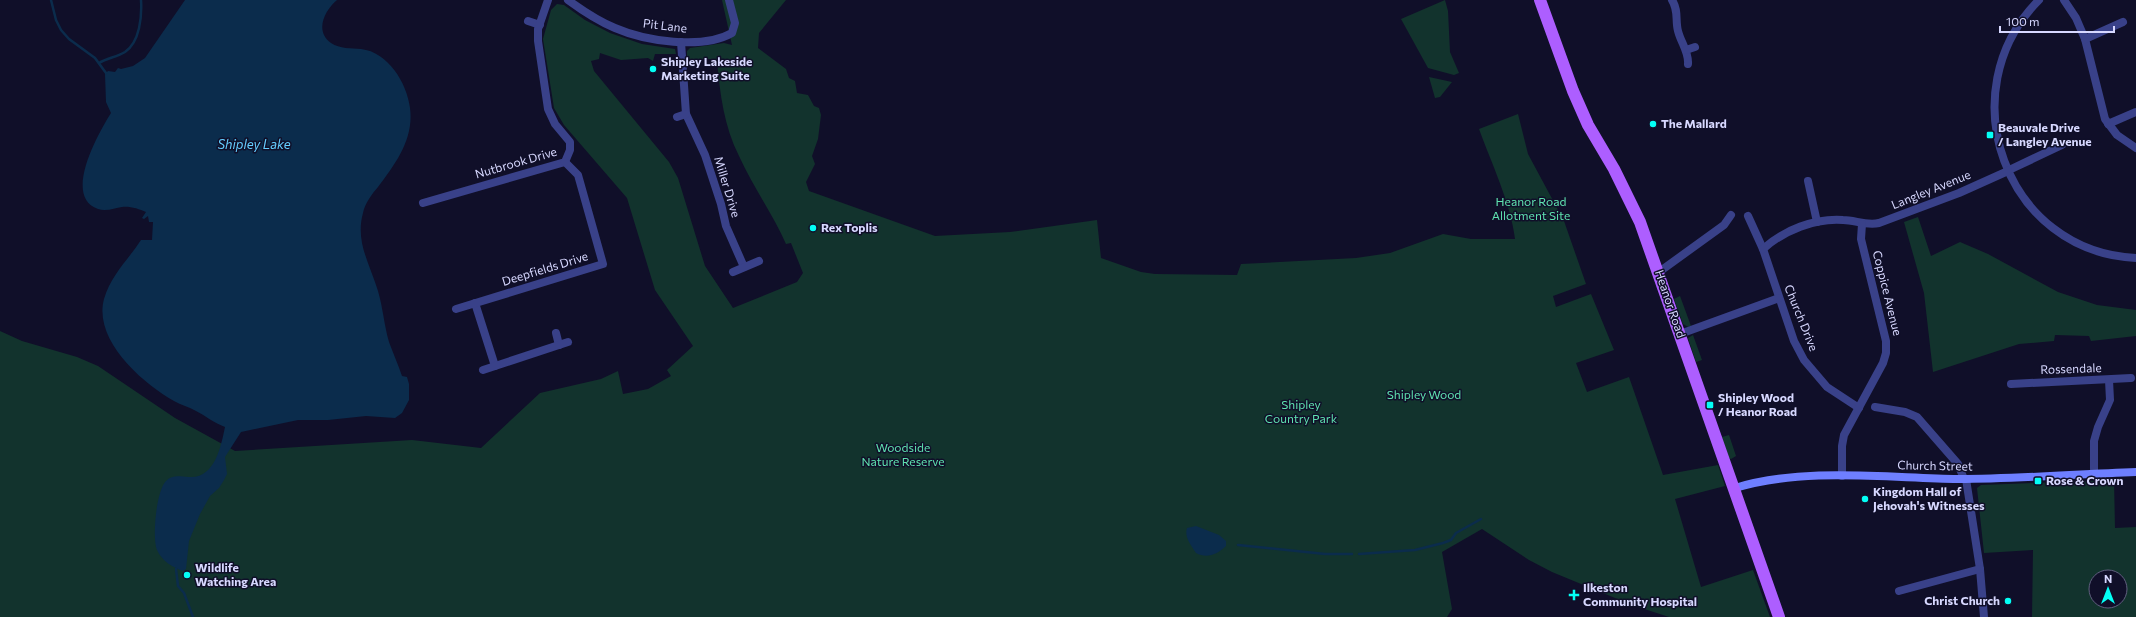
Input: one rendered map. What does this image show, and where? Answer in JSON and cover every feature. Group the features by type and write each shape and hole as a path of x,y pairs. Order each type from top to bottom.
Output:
{"main road":[{"name":"Heanor Road","path":"1540,0 1582,112 1629,197 1659,272 1779,617"}],"street":[{"name":"Nutbrook Drive","path":"423,203 565,162 570,150 570,140 554,121 544,96 538,42 540,25 548,0"},
{"name":"Pit Lane","path":"568,0 589,15 616,29 655,40 681,42 708,40 732,33 735,23 729,0"},
{"path":"1672,0 1677,11 1678,31 1686,50 1688,64"},
{"path":"2039,0 2021,21 2006,46 1997,77 1994,100 1994,120 2007,171 2015,185 2031,206 2045,220 2063,234 2097,250 2136,258"},
{"path":"2064,0 2076,18 2085,39 2102,113 2108,124 2117,135 2136,148"},
{"path":"528,21 540,25"},
{"path":"2085,39 2123,22"},
{"name":"Miller Drive","path":"681,42 686,114 703,150 721,204 726,226 744,267"},
{"path":"1686,50 1695,47"},
{"path":"2108,124 2136,112"},
{"path":"676,117 686,114"},
{"name":"Langley Avenue","path":"1862,224 1874,225 1910,213 2062,146"},
{"name":"Deepfields Drive","path":"456,309 603,264 578,175 565,162"},
{"path":"1808,181 1817,222"},
{"path":"1659,272 1724,225 1731,215"},
{"name":"Church Drive","path":"1748,216 1763,249 1794,341 1809,367 1827,386 1859,408"},
{"path":"1763,249 1777,238 1797,228 1817,222 1844,220 1862,224"},
{"name":"Coppice Avenue","path":"1842,476 1842,442 1883,363 1887,348 1861,239 1862,224"},
{"path":"733,272 759,261"},
{"path":"1680,334 1779,298"},
{"path":"475,303 495,366"},
{"path":"556,333 559,345"},
{"path":"484,370 568,342"},
{"name":"Rossendale","path":"2011,384 2033,386 2131,378"},
{"name":"Rossendale","path":"2094,474 2094,442 2098,427 2110,400 2109,380"},
{"path":"1875,407 1905,412 1917,417 1958,464 1965,479 1980,569 1984,617"},
{"name":"Church Street","path":"1735,488 1750,483 1842,476 1965,479 2136,472"},
{"path":"1900,591 1980,569"}],"green space":[{"path":"722,0 786,0 759,33 758,48 786,69 789,78 795,81 797,93 808,95 814,106 819,108 821,115 818,139 812,156 815,164 806,182 809,191 935,236 1010,232 1097,220 1101,258 1141,272 1155,274 1237,275 1241,264 1356,258 1390,253 1443,234 1471,239 1515,239 1505,198 1479,129 1518,114 1528,154 1564,221 1586,284 1553,296 1556,307 1591,294 1614,350 1576,363 1587,392 1629,377 1663,475 1718,465 1725,486 1675,499 1701,587 1753,570 1770,617 1669,617 1632,605 1552,572 1529,560 1482,529 1442,552 1452,609 1447,617 0,617 0,331 22,341 77,357 98,366 175,418 235,451 412,440 481,448 540,393 601,379 618,371 623,394 648,389 671,376 667,370 693,346 655,290 627,198 564,125 554,108 543,39 551,10 557,4 564,5 585,20 610,33 642,44 675,49 676,54 655,54 653,61 648,58 621,60 600,53 599,59 591,61 594,71 669,162 678,178 705,266 733,308 797,282 803,273 791,243 786,244 734,145 726,121 721,98 717,61 715,59 687,59 687,51 690,48 724,43 732,45"},
{"path":"1445,0 1448,11 1450,52 1459,73 1454,75 1428,68 1401,19"},
{"path":"1429,77 1452,82 1440,97 1435,98"},
{"path":"1918,217 1931,256 1960,242 1988,254 2058,292 2097,305 2136,310 2136,336 2091,341 2089,336 2055,335 2054,341 2019,344 1933,372 1924,293 1904,222"},
{"path":"1680,296 1691,326 1688,327 1683,324 1674,299"},
{"path":"1693,335 1702,360 1696,362 1688,338"},
{"path":"1729,435 1736,456 1731,459 1729,458 1722,437"},
{"path":"2114,480 2115,528 2136,527 2136,617 2032,617 2033,550 1984,553 1977,488 1981,485"}],"water":[{"name":"Shipley Lake","path":"185,0 337,0 325,15 323,21 323,33 326,38 331,43 338,46 371,51 388,62 405,89 411,119 402,150 397,160 365,206 361,224 364,253 380,297 389,342 402,376 407,377 409,384 409,400 402,413 395,418 366,416 328,420 298,420 241,432 225,457 227,474 224,480 219,488 210,496 200,514 189,541 186,569 183,571 168,563 157,550 155,526 157,504 163,486 171,477 198,476 205,473 211,467 219,452 225,427 161,393 135,372 113,345 106,330 103,314 104,299 115,275 141,240 152,240 153,222 149,222 148,216 144,219 142,218 146,212 134,208 122,207 107,210 98,209 88,202 83,192 83,178 86,164 92,149 111,113 106,102 105,74 108,71 115,72 118,68 121,69 133,66 145,58"},
{"path":"1196,526 1219,535 1226,541 1226,546 1208,556 1196,553 1188,541 1186,531 1187,528"}],"waterway":[{"path":"51,0 56,20 61,30 69,39 95,58 106,73"},
{"path":"99,63 119,55 130,48 139,28 141,0"},
{"path":"1359,554 1415,550 1443,543 1451,540 1456,533 1481,519"},
{"path":"1238,545 1325,554 1352,554"},
{"path":"176,569 178,586 184,593 193,617"}],"place":[{"name":"Shipley Lakeside Marketing Suite","path":"653,69"},
{"name":"The Mallard","path":"1653,124"},
{"name":"Beauvale Drive / Langley Avenue","path":"1990,135"},
{"name":"Rex Toplis","path":"813,228"},
{"name":"Shipley Wood / Heanor Road","path":"1710,405"},
{"name":"Rose & Crown","path":"2038,481"},
{"name":"Kingdom Hall of Jehovah's Witnesses","path":"1865,499"},
{"name":"Wildlife Watching Area","path":"187,575"},
{"name":"Ilkeston Community Hospital","path":"1574,595"},
{"name":"Christ Church","path":"2008,601"}],"park label":[{"name":"Heanor Road Allotment Site","path":"1531,209"},
{"name":"Shipley Wood","path":"1424,395"},
{"name":"Shipley Country Park","path":"1301,412"},
{"name":"Woodside Nature Reserve","path":"903,455"}]}
